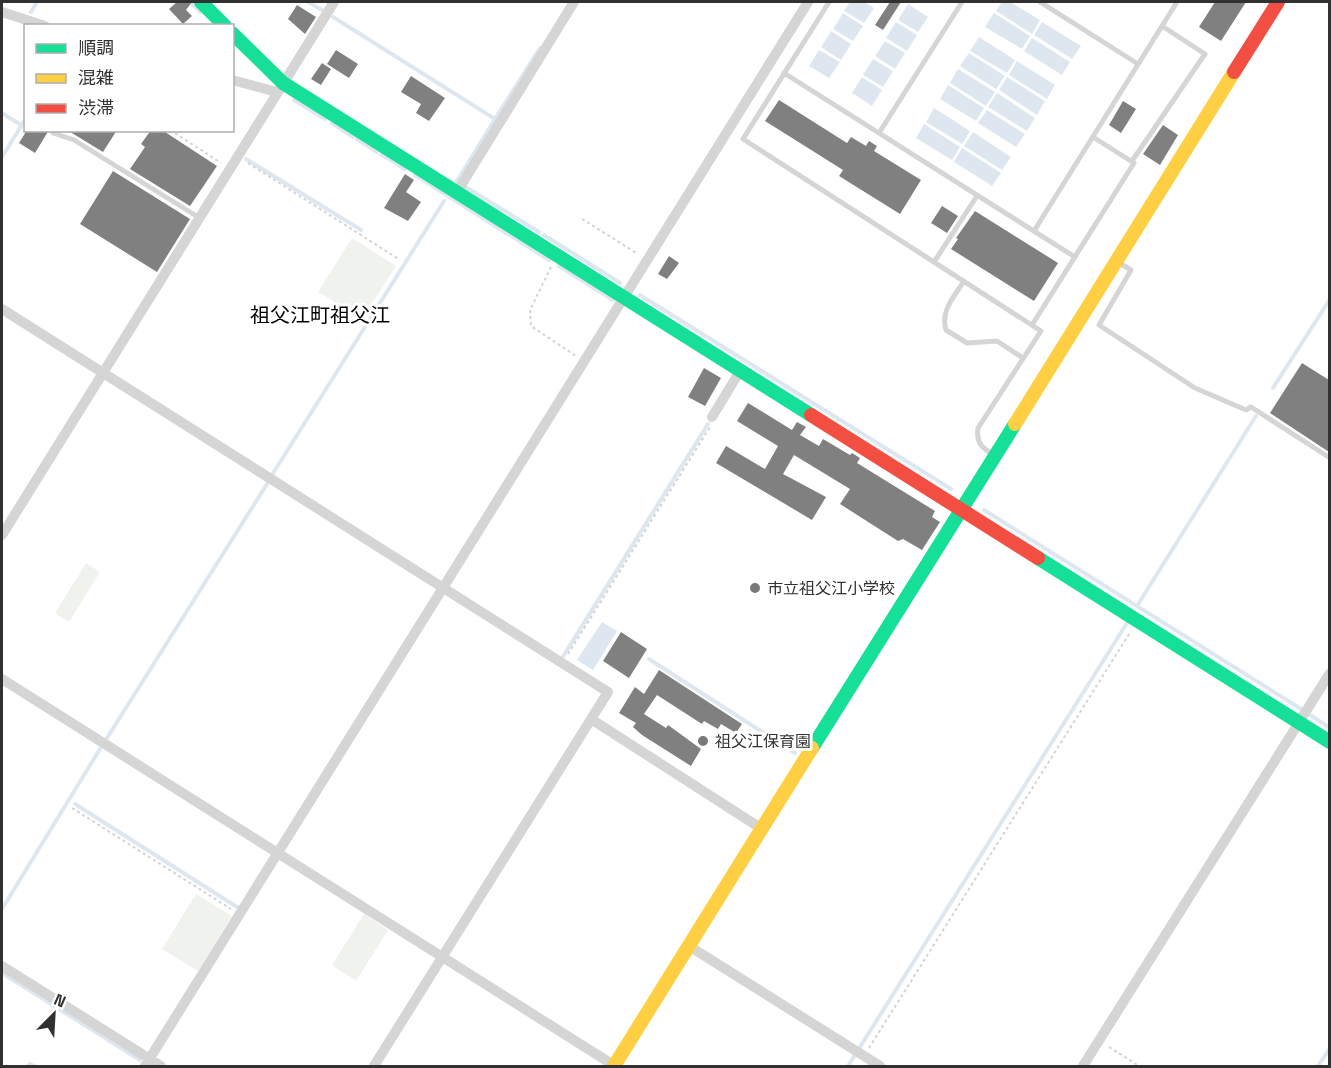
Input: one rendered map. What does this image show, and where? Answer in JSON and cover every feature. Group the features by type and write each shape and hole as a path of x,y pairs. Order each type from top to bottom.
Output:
{"street":[{"path":"201,2 223,24"},
{"path":"2,535 334,2"},
{"path":"457,192 574,2"},
{"path":"147,1063 622,297 808,2"},
{"path":"2,679 276,855 614,1066 1278,2"},
{"path":"2,12 39,24"},
{"path":"234,35 280,88 457,192 1329,742"},
{"path":"234,80 280,88"},
{"path":"2,309 608,693 374,1066"},
{"path":"712,417 740,371"},
{"path":"1083,1066 1329,673"},
{"path":"591,719 762,828"},
{"path":"689,946 880,1066"},
{"path":"2,966 147,1063 161,1066"}],"lane":[{"path":"829,2 743,139 1041,331 978,428 976,438 981,447 994,455"},
{"path":"879,133 962,2"},
{"path":"1040,2 1138,64"},
{"path":"1034,231 1177,2"},
{"path":"1032,325 1134,163 1132,161 1204,54 1162,26"},
{"path":"784,73 1074,257"},
{"path":"54,133 74,140 198,217"},
{"path":"1093,137 1132,161"},
{"path":"934,262 977,196"},
{"path":"1116,260 1131,270 1099,325 1195,388 1246,410 1251,406 1329,458"},
{"path":"964,281 945,311 942,320 946,330 967,342 996,341 1023,358"}],"path":[{"path":"173,132 229,168"},
{"path":"237,156 400,260"},
{"path":"582,219 646,259"},
{"path":"557,255 530,310 531,326 583,360"},
{"path":"562,664 713,422 712,417"},
{"path":"859,1053 1137,621"},
{"path":"72,808 239,914"},
{"path":"1099,1041 1139,1066"}],"shaded area":[{"path":"850,2 864,2 874,8 864,23 844,11"},
{"path":"1002,2 1010,2 1040,20 1032,34 996,11"},
{"path":"908,4 928,17 918,32 898,20"},
{"path":"843,13 863,26 853,41 833,29"},
{"path":"994,13 1030,36 1022,49 985,27"},
{"path":"896,22 917,35 907,51 886,38"},
{"path":"1042,22 1081,46 1072,59 1034,35"},
{"path":"831,31 851,44 841,60 821,47"},
{"path":"979,37 1015,60 1007,73 970,51"},
{"path":"1032,38 1070,62 1062,75 1024,51"},
{"path":"885,41 905,53 895,69 875,56"},
{"path":"819,50 840,62 829,78 809,66"},
{"path":"969,53 1005,76 996,89 960,66"},
{"path":"873,59 893,71 883,87 863,75"},
{"path":"1017,61 1055,85 1047,99 1009,75"},
{"path":"958,69 995,92 986,106 950,83"},
{"path":"862,77 882,90 872,106 852,93"},
{"path":"1007,77 1045,101 1037,115 999,90"},
{"path":"948,85 984,108 976,121 940,99"},
{"path":"997,93 1035,118 1027,131 988,107"},
{"path":"934,108 970,131 962,144 926,122"},
{"path":"987,110 1025,134 1016,147 978,123"},
{"path":"924,124 960,147 952,160 916,138"},
{"path":"973,132 1011,157 1002,170 964,146"},
{"path":"962,148 1001,173 992,186 954,162"},
{"path":"352,238 396,266 362,319 318,292"},
{"path":"86,563 100,572 69,622 55,613"},
{"path":"602,622 617,631 593,670 577,660"},
{"path":"196,894 232,916 198,971 162,949"},
{"path":"364,914 388,930 356,981 332,965"}],"building":[{"path":"177,2 192,2 186,10 192,16 183,24 169,9"},
{"path":"890,2 901,2 883,30 875,25"},
{"path":"1215,2 1246,2 1221,41 1199,27"},
{"path":"297,5 316,17 305,34 288,19"},
{"path":"336,50 358,64 349,78 327,64"},
{"path":"322,63 331,69 321,85 311,79"},
{"path":"411,76 445,98 429,121 416,113 421,104 401,92"},
{"path":"779,100 847,143 851,137 866,146 869,141 877,146 874,151 921,180 900,214 839,176 843,170 765,121"},
{"path":"1123,101 1136,109 1121,133 1109,125"},
{"path":"1163,125 1178,135 1160,165 1143,154"},
{"path":"26,132 48,132 35,153 19,143"},
{"path":"70,132 116,132 103,152"},
{"path":"150,132 165,132 217,166 190,206 130,169 145,147 141,144"},
{"path":"113,171 190,219 157,272 80,224"},
{"path":"405,174 414,180 406,192 421,202 408,221 384,208"},
{"path":"942,206 958,216 947,233 931,223"},
{"path":"975,211 1058,263 1034,301 951,249"},
{"path":"669,256 679,263 667,279 658,274"},
{"path":"1302,363 1329,380 1329,452 1270,413"},
{"path":"704,368 721,378 705,406 688,397"},
{"path":"748,403 792,430 797,422 806,427 800,435 819,446 823,439 850,455 852,453 860,458 857,463 935,511 932,517 940,522 922,550 903,539 898,541 840,504 850,489 794,455 783,474 826,497 812,520 716,463 726,446 765,469 778,446 737,421"},
{"path":"621,632 647,649 629,678 603,661"},
{"path":"659,670 742,724 736,733 721,724 718,729 704,721 702,724 657,695 644,714 666,728 668,725 701,749 691,766 642,735 633,727 636,723 619,713 635,687 644,694"}],"waterway":[{"path":"31,12 37,2"},
{"path":"190,2 201,12"},
{"path":"308,2 322,10"},
{"path":"333,17 495,119 457,181 459,182"},
{"path":"495,119 540,48"},
{"path":"294,100 325,119"},
{"path":"2,113 21,125"},
{"path":"2,157 24,121"},
{"path":"332,123 353,137"},
{"path":"357,139 377,152"},
{"path":"381,154 394,162"},
{"path":"246,159 361,230"},
{"path":"397,164 404,169"},
{"path":"415,175 549,260"},
{"path":"464,186 539,232"},
{"path":"272,475 444,201"},
{"path":"544,235 620,283"},
{"path":"559,266 613,300"},
{"path":"640,295 951,489"},
{"path":"1273,388 1330,299"},
{"path":"1137,606 1256,416"},
{"path":"562,658 708,424"},
{"path":"107,738 267,484"},
{"path":"984,510 1301,709"},
{"path":"848,1066 1127,623"},
{"path":"649,659 795,753"},
{"path":"1310,715 1330,728"},
{"path":"2,909 100,749"},
{"path":"75,804 237,907"},
{"path":"2,973 140,1060"},
{"path":"1318,1066 1330,1048"},
{"path":"28,1066 30,1064 34,1066"}],"traffic: fast":[{"path":"201,2 223,24"},
{"path":"234,35 283,83 811,415"},
{"path":"812,748 1015,424"},
{"path":"1038,558 1330,742"}],"traffic: slow":[{"path":"1015,424 1234,72"},
{"path":"614,1066 812,748"}],"traffic: jam":[{"path":"1234,72 1278,2"},
{"path":"811,415 1038,558"}],"place":[{"name":"市立祖父江小学校","path":"755,588"},
{"name":"祖父江保育園","path":"703,741"}],"district":[{"name":"祖父江町祖父江","path":"320,315"}]}
